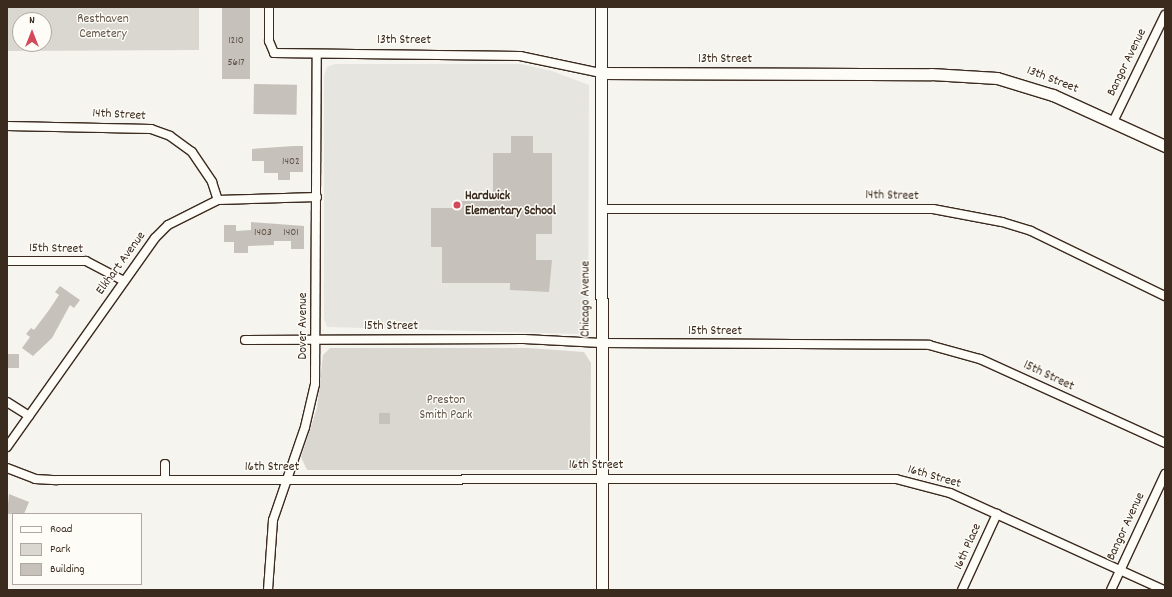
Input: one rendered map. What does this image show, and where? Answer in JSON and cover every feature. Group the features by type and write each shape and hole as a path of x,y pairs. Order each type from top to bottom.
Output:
{"street":[{"name":"13th Street","path":"269,7 270,41 274,53 317,55 520,56 601,73 974,75 1023,84 1165,146"},
{"name":"Chicago Avenue","path":"601,7 602,590"},
{"name":"Bangor Avenue","path":"1113,122 1165,15"},
{"name":"Dover Avenue","path":"268,590 270,534 311,405 316,339 317,55"},
{"name":"14th Street","path":"7,126 151,129 170,136 192,152 212,182 218,200"},
{"name":"Elkhart Avenue","path":"7,446 124,281 168,225 218,200 317,197"},
{"name":"14th Street","path":"601,209 940,210 1031,232 1165,296"},
{"name":"15th Street","path":"7,261 86,261 124,281"},
{"name":"15th Street","path":"245,340 524,339 601,344 892,344 947,348 980,358 1165,443"},
{"path":"7,402 29,416"},
{"path":"165,464 165,480"},
{"name":"16th Street","path":"7,468 35,479 896,479 950,493 1164,590"},
{"name":"Bangor Avenue","path":"1111,590 1165,474"},
{"name":"16th Place","path":"962,590 997,514"}],"shaded area":[{"name":"Hardwick Elementary School","path":"335,64 521,64 552,71 589,85 588,331 580,334 327,327 324,319 324,76 327,67"}],"green space":[{"name":"Resthaven Cemetery","path":"7,7 199,7 199,50 52,51 52,12 12,12 12,51 7,51"},
{"name":"Preston Smith Park","path":"330,348 528,348 584,352 591,363 590,463 579,470 307,470 301,457 317,408 323,355"}],"building":[{"path":"222,7 250,7 250,79 222,79"},
{"path":"254,84 297,85 296,115 253,114"},
{"path":"511,136 533,136 533,153 552,153 552,234 536,234 536,260 552,260 549,292 510,290 510,283 442,283 442,247 431,247 431,208 453,208 453,201 493,201 493,153 511,153"},
{"path":"303,146 303,172 290,172 290,180 278,180 278,173 264,173 264,161 252,161 252,149"},
{"path":"251,222 304,226 304,249 291,249 291,241 274,241 274,245 248,246 248,253 234,253 234,242 224,242 224,225 236,225 236,231 251,230"},
{"path":"60,286 80,300 74,308 70,305 52,338 33,356 22,348 30,337 26,334 31,328 34,330 49,310 59,295 55,292"},
{"path":"7,354 19,354 19,368 7,368"},
{"path":"379,413 390,413 390,424 379,424"},
{"path":"9,494 29,502 24,513 7,514"}],"place":[{"name":"Hardwick Elementary School","path":"457,205"}]}
